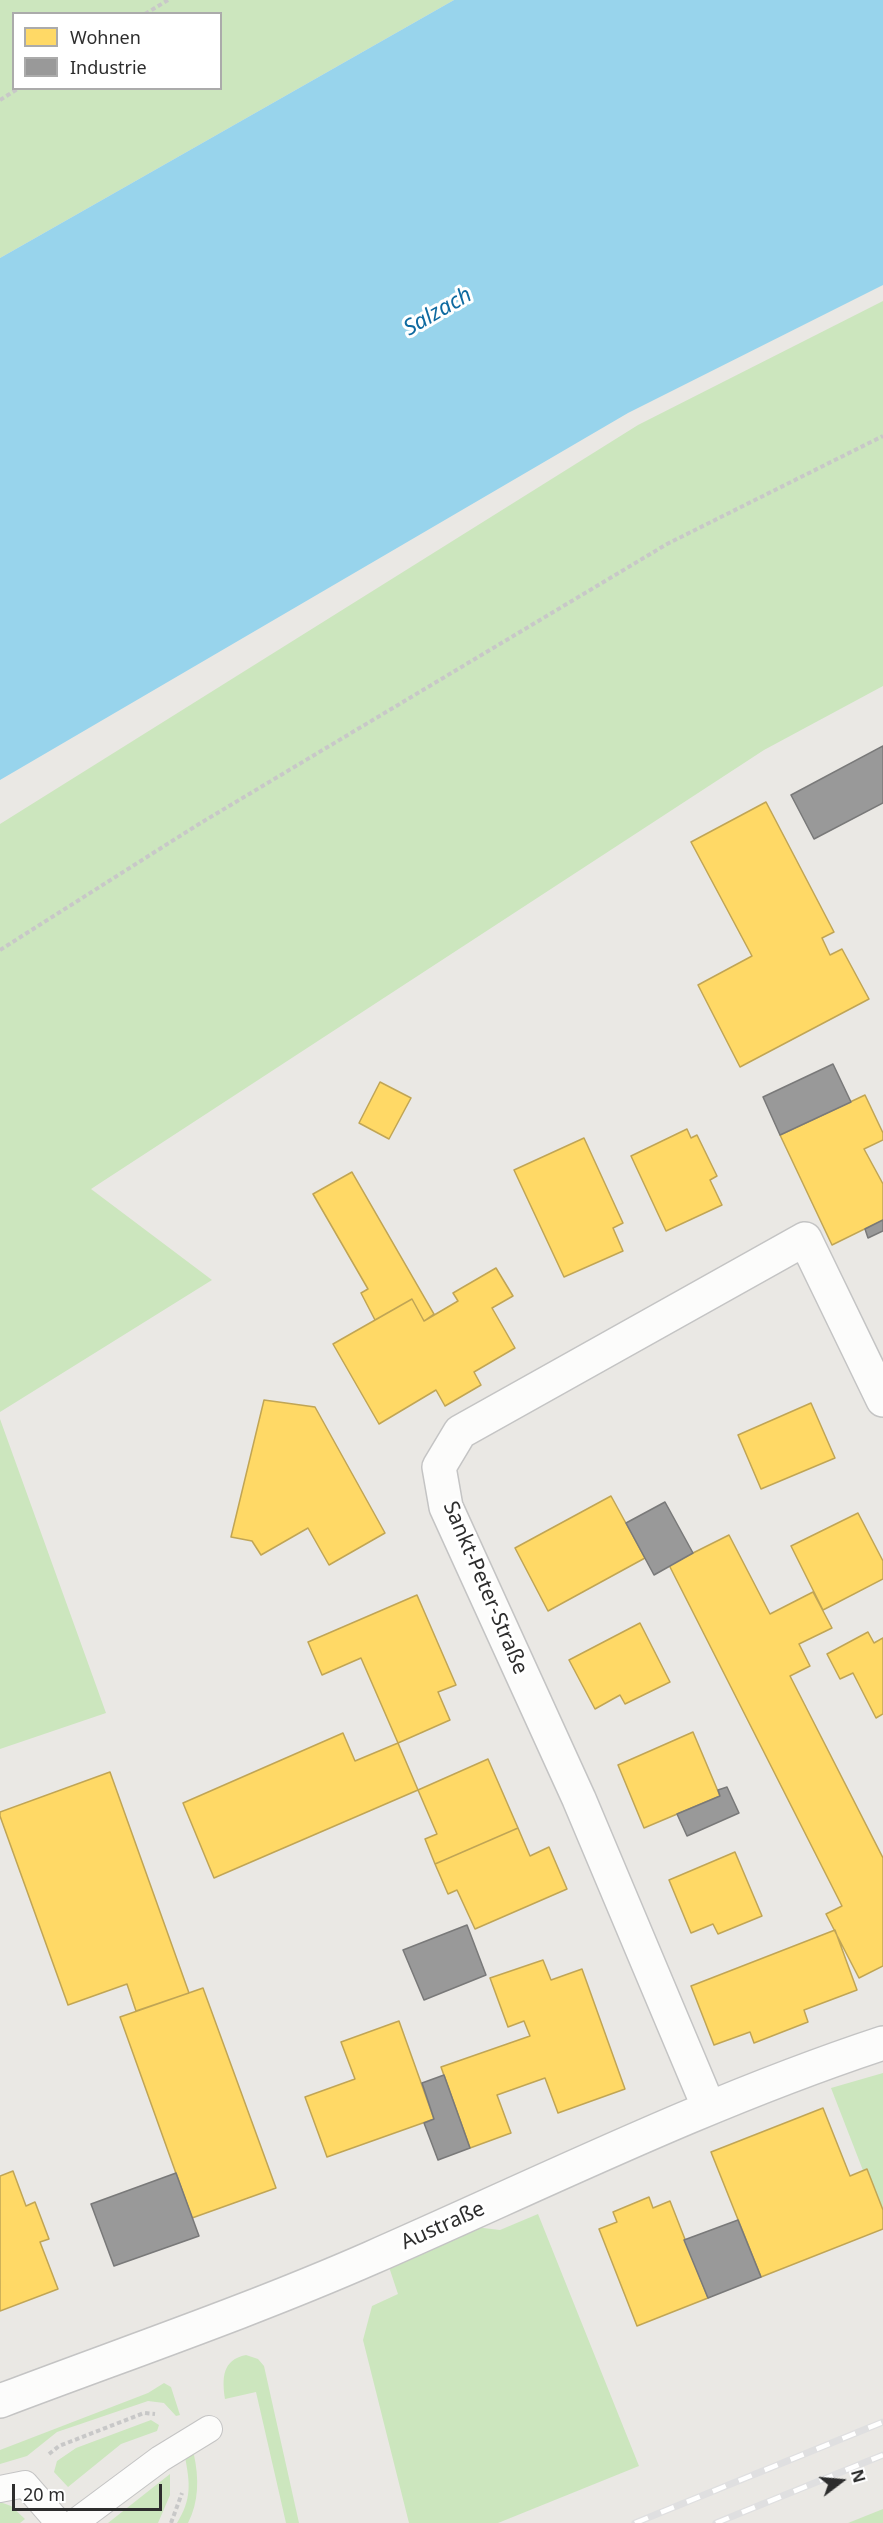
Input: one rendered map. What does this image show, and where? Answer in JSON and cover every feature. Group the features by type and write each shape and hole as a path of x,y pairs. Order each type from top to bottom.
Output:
{"street":[{"name":"Sankt-Peter-Straße","path":"709,2108 579,1799 446,1507 439,1467 460,1432 805,1239 883,1400"},
{"name":"Austraße","path":"0,2401 253,2306 368,2259 709,2108 827,2061 883,2043"}],"lane":[{"path":"74,2523 177,2447 209,2429"},
{"path":"0,2488 25,2484 59,2523"}],"path":[{"path":"148,12 168,0"},
{"path":"0,100 16,90"},
{"path":"0,950 199,824 667,544 883,436"}],"green space":[{"path":"0,0 454,0 0,258"},
{"path":"883,301 883,686 764,750 91,1189 212,1280 0,1412 0,824 638,425"},
{"path":"0,1419 106,1713 0,1749"},
{"path":"883,2073 883,2222 831,2088"},
{"path":"538,2214 639,2466 498,2523 409,2523 363,2340 372,2306 398,2294 389,2267 475,2227 500,2230"},
{"path":"246,2355 258,2359 264,2366 299,2523 286,2523 256,2392 225,2399 225,2371 232,2361"},
{"path":"164,2383 171,2387 180,2415 176,2416 164,2403 148,2401 57,2432 27,2456 0,2464 0,2450 148,2393"},
{"path":"151,2420 159,2425 157,2431 121,2444 68,2487 54,2472 57,2461 76,2448"},
{"path":"189,2454 194,2455 196,2464 196,2498 188,2523 177,2523 187,2498 189,2483 185,2457"},
{"path":"170,2474 170,2495 158,2523 108,2523"},
{"path":"0,2502 11,2506 25,2519 20,2523 0,2523"},
{"path":"883,2509 883,2523 848,2523"}],"water":[{"name":"Salzach","path":"454,0 883,0 883,285 628,413 0,780 0,258"}],"building: Wohnen":[{"path":"766,802 834,932 822,938 830,955 842,949 869,999 740,1067 698,985 752,956 691,842"},
{"path":"380,1082 411,1098 389,1139 359,1123"},
{"path":"865,1095 883,1133 883,1140 864,1149 883,1184 883,1220 832,1245 780,1135"},
{"path":"687,1129 691,1138 697,1135 717,1176 710,1180 722,1205 666,1231 631,1156"},
{"path":"584,1138 623,1223 613,1228 623,1251 564,1277 514,1170"},
{"path":"352,1172 434,1314 424,1321 412,1299 375,1320 361,1293 368,1289 313,1194"},
{"path":"496,1268 513,1296 492,1308 515,1348 474,1372 481,1385 445,1406 436,1390 379,1424 333,1344 412,1299 424,1321 458,1301 453,1293"},
{"path":"264,1400 315,1407 385,1533 329,1565 308,1528 261,1555 252,1541 231,1537"},
{"path":"811,1403 835,1458 761,1489 738,1435"},
{"path":"611,1496 645,1558 548,1611 515,1548"},
{"path":"858,1513 883,1561 883,1579 823,1610 791,1546"},
{"path":"729,1535 770,1614 813,1592 832,1628 799,1644 810,1666 790,1676 883,1858 883,1966 859,1978 826,1914 842,1906 669,1565"},
{"path":"417,1595 456,1685 438,1692 450,1720 398,1743 361,1658 322,1675 308,1642"},
{"path":"640,1623 670,1682 625,1704 620,1695 595,1709 569,1660"},
{"path":"868,1632 874,1643 883,1638 883,1714 876,1718 853,1673 840,1679 827,1654"},
{"path":"693,1732 720,1796 644,1828 618,1765"},
{"path":"343,1733 355,1761 398,1743 418,1790 214,1878 183,1803"},
{"path":"488,1759 518,1828 435,1864 425,1839 437,1834 418,1790"},
{"path":"110,1772 189,1993 136,2011 127,1984 68,2005 0,1816 0,1812"},
{"path":"518,1828 530,1856 549,1847 567,1889 475,1929 457,1890 448,1894 435,1864"},
{"path":"735,1852 762,1916 718,1934 713,1924 691,1933 669,1880"},
{"path":"835,1930 857,1990 804,2010 808,2022 754,2043 750,2032 714,2045 691,1986"},
{"path":"543,1960 551,1980 582,1969 625,2089 558,2113 545,2078 497,2095 511,2133 470,2148 441,2067 530,2036 524,2021 508,2027 490,1978"},
{"path":"203,1988 276,2188 192,2218 120,2017"},
{"path":"399,2021 434,2119 327,2157 305,2097 355,2079 341,2042"},
{"path":"823,2108 850,2176 867,2169 883,2210 883,2229 761,2277 711,2152"},
{"path":"13,2171 26,2206 35,2202 49,2239 40,2242 58,2289 0,2311 0,2176"},
{"path":"649,2197 653,2208 670,2201 708,2298 637,2326 599,2229 617,2222 613,2212"}],"building: Industrie":[{"path":"883,746 883,803 814,839 791,795"},
{"path":"833,1064 851,1102 780,1135 763,1097"},
{"path":"883,1220 883,1231 868,1238 865,1229"},
{"path":"665,1502 693,1553 654,1575 626,1523"},
{"path":"727,1787 739,1813 687,1836 677,1814 720,1796 718,1790"},
{"path":"467,1925 486,1975 424,2000 403,1950"},
{"path":"444,2075 470,2148 438,2160 424,2123 434,2119 422,2083"},
{"path":"176,2173 199,2236 114,2266 91,2204"},
{"path":"738,2220 761,2277 708,2298 684,2240"}],"railway":[{"path":"635,2523 883,2422"},
{"path":"716,2523 883,2455"}]}
